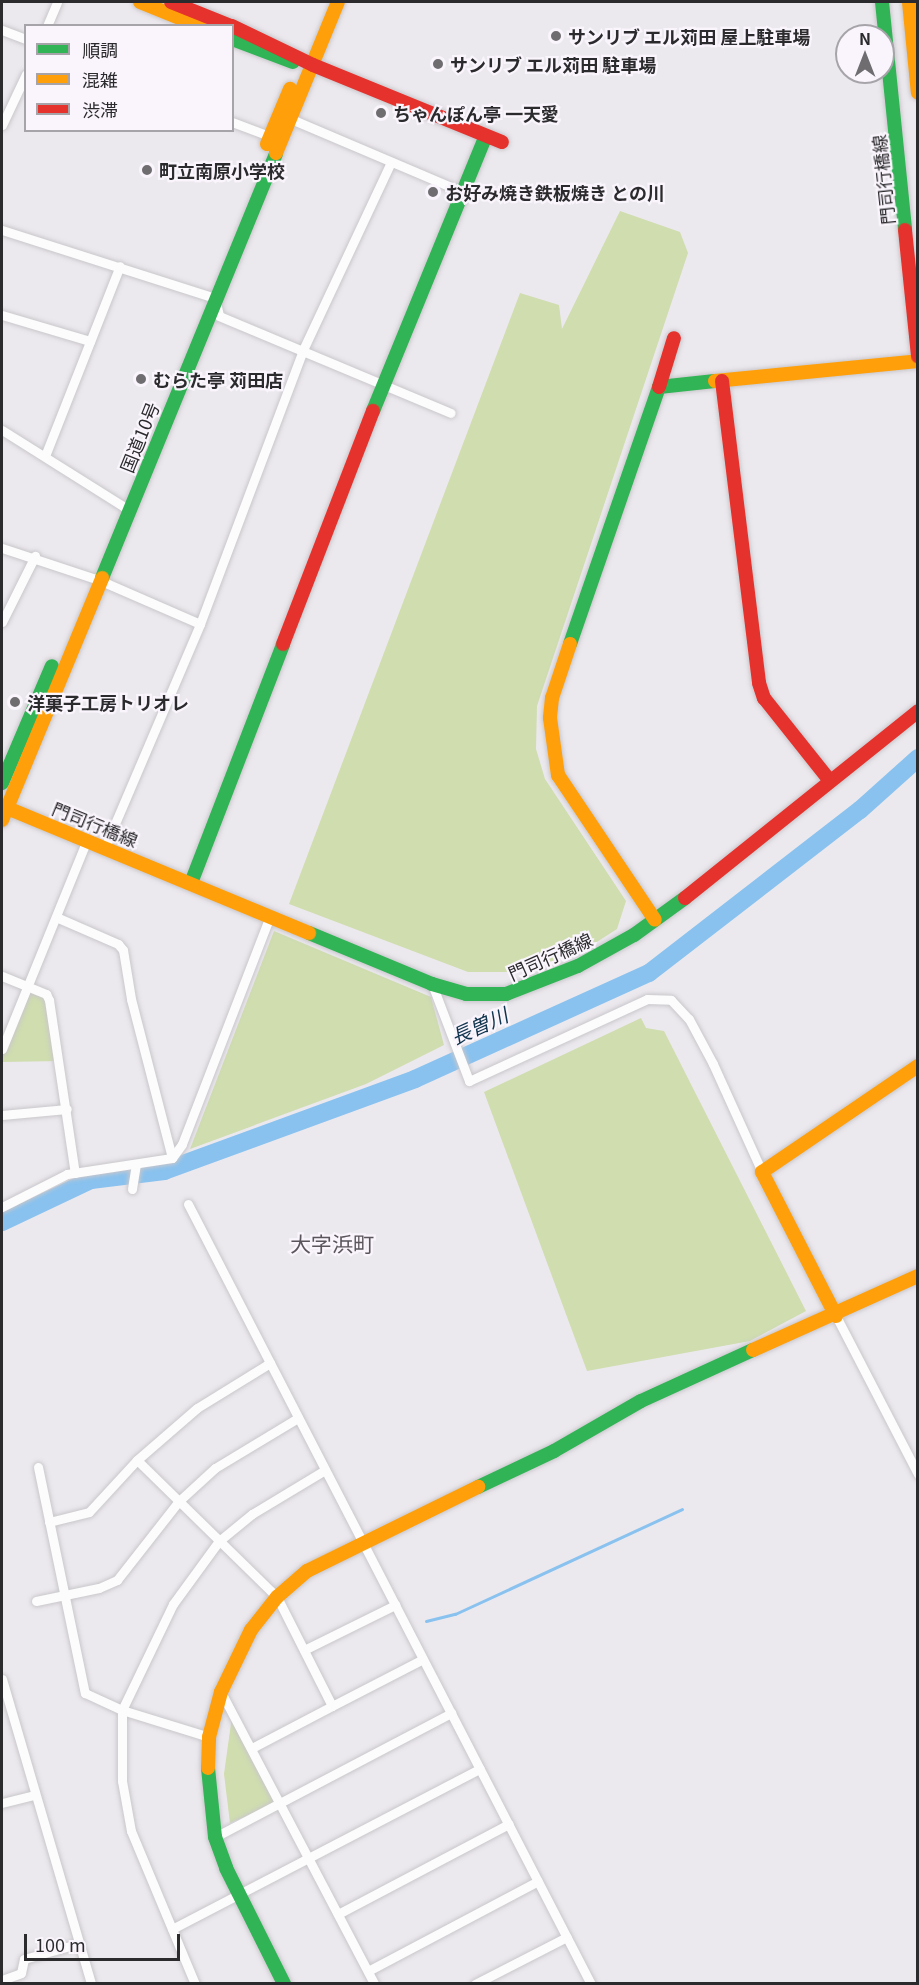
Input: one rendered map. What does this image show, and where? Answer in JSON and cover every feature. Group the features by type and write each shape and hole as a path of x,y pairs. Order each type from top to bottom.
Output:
{"main road":[{"path":"140,2 194,24"},
{"path":"171,2 227,24"},
{"name":"国道10号","path":"3,811 124,506 276,139 325,2"},
{"name":"国道10号","path":"276,139 291,119 305,63 338,2"},
{"name":"門司行橋線","path":"882,2 918,356"},
{"path":"909,2 918,93"},
{"path":"234,27 305,63"},
{"path":"234,40 305,63 502,142"},
{"path":"191,883 383,385 486,136"},
{"path":"655,920 558,775 550,718 552,698 674,338"},
{"path":"659,387 918,361"},
{"path":"722,381 759,683 764,698 830,781"},
{"name":"国道10号","path":"2,783 95,579"},
{"name":"門司行橋線","path":"3,811 105,847 432,984 486,995 527,988 587,961 655,920 918,711"},
{"path":"836,1316 762,1172 918,1066"},
{"path":"284,1983 239,1896 215,1837 207,1784 209,1737 221,1692 246,1640 277,1597 307,1571 362,1540 554,1450 641,1401 836,1316 918,1276"}],"street":[{"path":"48,24 57,2"},
{"path":"2,30 24,38"},
{"path":"2,125 24,78"},
{"path":"291,119 463,192"},
{"path":"234,123 276,139"},
{"path":"105,847 200,624 302,352 391,162"},
{"path":"2,230 211,296 219,316 451,412"},
{"path":"45,456 120,266"},
{"path":"2,315 90,341"},
{"path":"2,430 124,506"},
{"path":"2,548 35,556 95,579 200,624"},
{"path":"2,622 35,556"},
{"path":"2,1049 87,840"},
{"path":"2,1207 44,1184 75,1173 135,1168 172,1158 182,1144 270,916"},
{"path":"56,917 118,944 123,951 130,999 172,1158"},
{"path":"2,976 46,994 49,1000 75,1173"},
{"path":"432,984 451,1040 469,1081 647,999 671,1000 689,1019 713,1064 762,1172"},
{"path":"2,1115 67,1109"},
{"path":"132,1189 135,1168"},
{"path":"188,1204 591,1983"},
{"path":"836,1316 918,1474"},
{"path":"49,1522 89,1512 137,1460 197,1408 270,1363"},
{"path":"36,1601 99,1588 117,1580 179,1501 215,1468 298,1418"},
{"path":"137,1460 277,1597 332,1706"},
{"path":"38,1467 62,1596 85,1693 122,1710 209,1737"},
{"path":"195,1983 131,1831 125,1807 122,1710 173,1604 219,1541 271,1501 325,1470"},
{"path":"304,1650 395,1605"},
{"path":"252,1748 423,1659"},
{"path":"2,1679 33,1795 77,1944 91,1983"},
{"path":"221,1692 374,1983"},
{"path":"215,1837 451,1713"},
{"path":"172,1929 310,1860 480,1769"},
{"path":"2,1803 33,1795"},
{"path":"338,1914 509,1824"},
{"path":"368,1971 538,1881"},
{"path":"475,1983 567,1937"},
{"path":"2,1980 21,1973 24,1959 77,1944"}],"green space":[{"path":"620,211 680,232 688,253 537,706 536,749 545,779 626,901 617,929 589,947 551,963 510,972 468,972 289,904 520,293 559,305 562,329"},
{"path":"274,931 431,997 444,1045 366,1084 190,1149"},
{"path":"27,988 46,994 61,1061 2,1062 2,1049"},
{"path":"641,1018 646,1028 664,1031 806,1311 750,1341 587,1371 484,1092"},
{"path":"233,1709 283,1800 230,1823 224,1774"}],"waterway":[{"name":"長曽川","path":"2,1222 91,1180 164,1171 415,1079 649,973 860,810 918,758"},
{"path":"426,1621 455,1614 682,1509"}],"traffic: fast":[{"path":"882,2 905,230"},
{"path":"234,40 293,62"},
{"path":"373,411 486,136"},
{"path":"102,578 276,153"},
{"path":"570,644 659,387 715,381"},
{"path":"191,883 283,644"},
{"path":"2,783 52,666"},
{"path":"309,933 432,984 466,994 506,994 578,966 634,935 685,898"},
{"path":"478,1487 554,1451 641,1401 753,1350"},
{"path":"208,1768 215,1837 226,1868 284,1984"}],"traffic: slow":[{"path":"140,2 194,24"},
{"path":"276,153 338,2"},
{"path":"909,2 918,93"},
{"path":"267,144 290,89"},
{"path":"715,381 918,361"},
{"path":"2,820 102,578"},
{"path":"570,644 552,698 550,718 558,775 655,920"},
{"path":"7,808 309,933"},
{"path":"836,1316 762,1172 918,1066"},
{"path":"753,1350 918,1276"},
{"path":"208,1768 209,1737 221,1692 251,1630 277,1597 307,1571 478,1487"}],"traffic: jam":[{"path":"171,2 226,24"},
{"path":"234,27 313,65 502,142"},
{"path":"905,230 918,356"},
{"path":"659,387 674,338"},
{"path":"722,381 759,683 764,698 830,781"},
{"path":"283,644 373,411"},
{"path":"685,898 918,711"}],"place":[{"name":"サンリブ エル苅田 屋上駐車場","path":"556,36"},
{"name":"サンリブ エル苅田 駐車場","path":"438,64"},
{"name":"ちゃんぽん亭 一天愛","path":"381,113"},
{"name":"町立南原小学校","path":"147,170"},
{"name":"お好み焼き鉄板焼き との川","path":"433,192"},
{"name":"むらた亭 苅田店","path":"141,379"},
{"name":"洋菓子工房トリオレ","path":"15,702"}],"district":[{"name":"大字浜町","path":"332,1243"}]}
